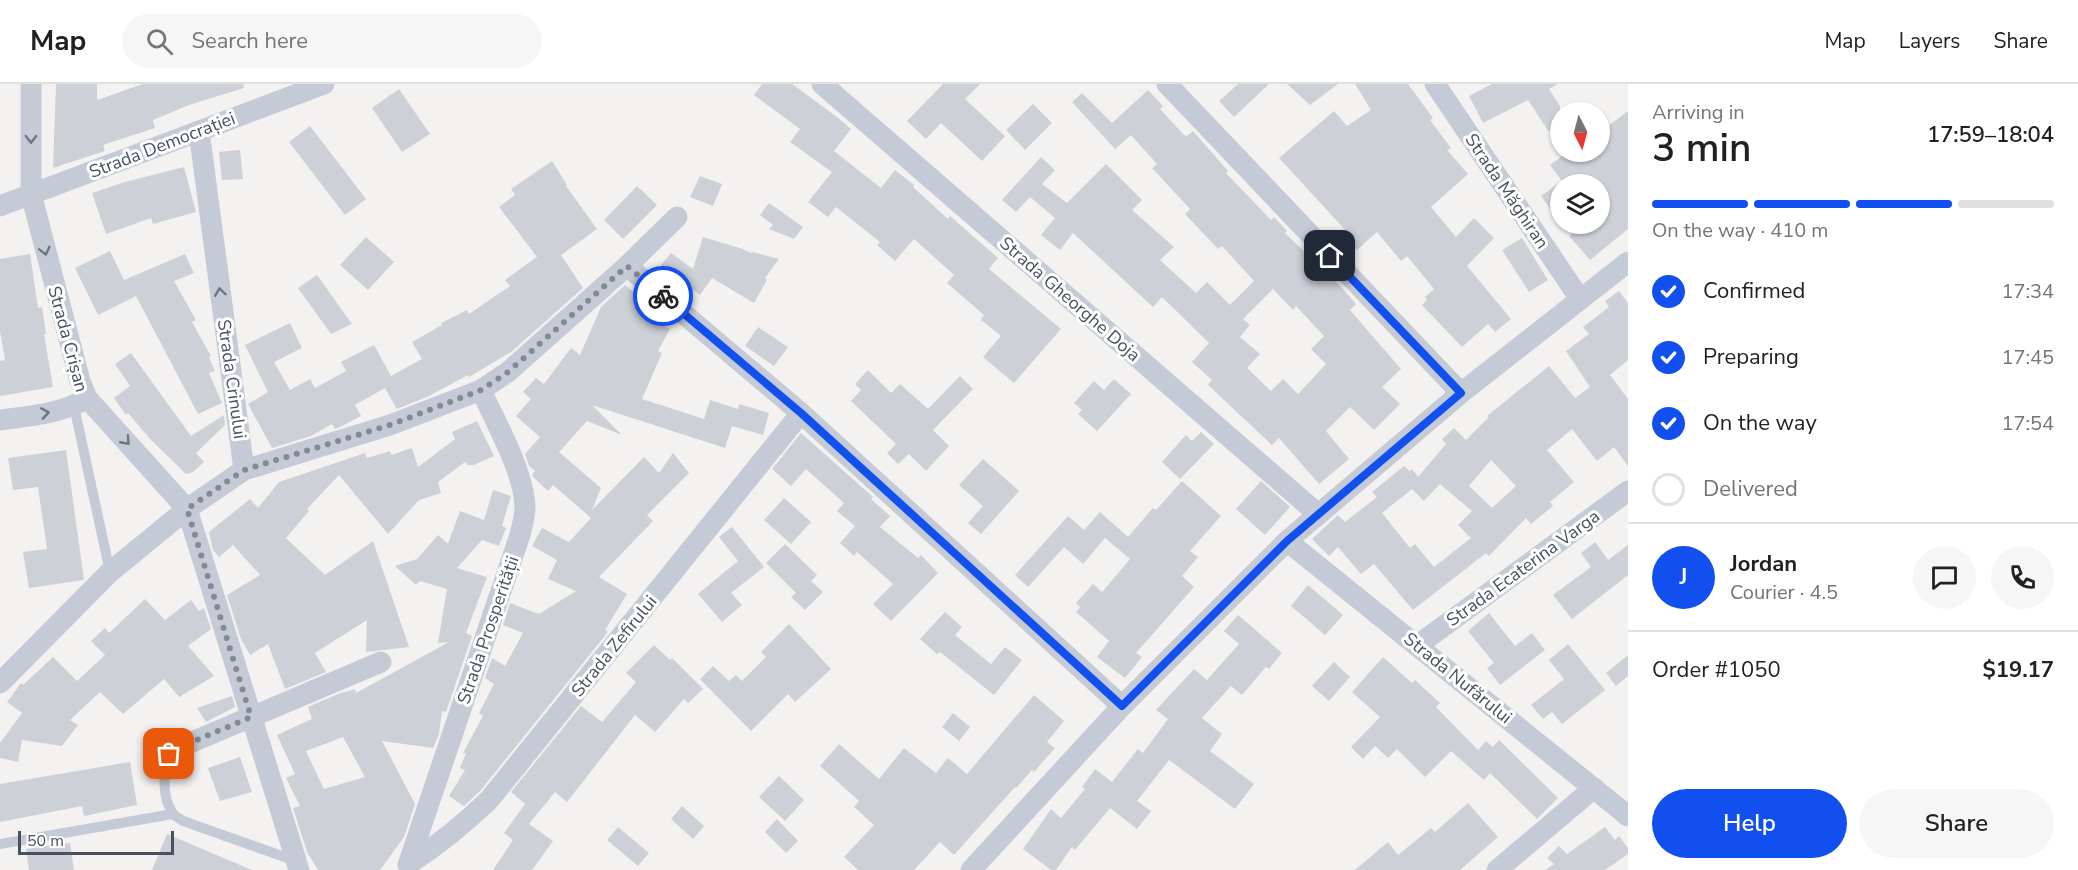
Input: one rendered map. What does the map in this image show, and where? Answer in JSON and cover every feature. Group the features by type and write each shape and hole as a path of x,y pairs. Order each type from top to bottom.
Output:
{"street":[{"name":"Strada Crișan","path":"0,420 80,402 73,363 31,194 31,84"},
{"name":"Strada Democrației","path":"0,206 324,84"},
{"name":"Strada Gheorghe Doja","path":"822,84 1318,514"},
{"path":"1167,84 1461,393"},
{"name":"Strada Măghiran","path":"1435,84 1580,299"},
{"name":"Strada Crinului","path":"199,131 244,470"},
{"path":"0,683 110,572 187,509 244,470 390,425 481,390 508,372 627,266 677,217"},
{"path":"971,870 1122,706 1287,541 1461,393 1628,262"},
{"path":"627,266 801,413 1122,706"},
{"name":"Strada Prosperității","path":"407,866 520,535 525,508 515,465 481,390"},
{"path":"80,402 187,509 297,866"},
{"name":"Strada Zefirului","path":"407,866 452,834 489,800 801,413"},
{"name":"Strada Ecaterina Varga","path":"1418,645 1628,491"},
{"name":"Strada Nufărului","path":"1287,541 1628,816"},
{"path":"169,754 178,748 381,662"},
{"path":"1497,870 1594,788"}],"lane":[{"path":"80,402 110,572"},
{"path":"169,754 164,779 169,806 173,814 183,821 297,866"},
{"path":"0,844 173,814"}],"building":[{"path":"56,84 97,84 97,100 143,84 243,84 244,88 189,105 153,120 155,128 103,145 105,151 53,168"},
{"path":"762,84 792,84 837,117 851,129 834,151 881,188 895,170 914,185 913,187 948,219 950,216 998,258 989,269 1061,329 1014,383 983,357 1001,336 981,320 984,315 947,283 954,275 914,239 895,261 877,245 880,242 836,207 828,217 808,202 832,172 790,142 800,129 754,95"},
{"path":"943,84 980,84 965,99 1005,136 982,161 941,123 926,139 907,121"},
{"path":"1238,84 1269,84 1234,117 1219,101"},
{"path":"1287,84 1338,84 1310,105"},
{"path":"1355,84 1408,84 1433,118 1430,120 1451,148 1447,150 1468,174 1431,207 1456,237 1474,218 1494,238 1467,266 1511,319 1495,332 1488,324 1462,347 1422,305 1427,300 1425,297 1434,289 1407,256 1401,261 1377,232 1357,250 1344,236 1348,233 1279,158 1334,111 1347,126 1371,110"},
{"path":"1492,84 1558,84 1549,89 1557,102 1550,102 1549,132 1528,100 1483,123 1469,96"},
{"path":"399,89 430,134 402,152 372,108"},
{"path":"1148,90 1163,106 1160,109 1184,135 1187,136 1193,131 1228,171 1226,173 1271,220 1274,217 1287,231 1285,233 1342,288 1356,304 1350,310 1401,369 1382,387 1400,404 1374,430 1350,407 1326,431 1349,459 1319,484 1279,438 1272,445 1208,385 1212,380 1192,362 1209,343 1162,297 1153,307 1073,233 1060,250 1041,235 1055,218 1030,197 1016,212 1002,200 1041,157 1055,170 1042,184 1067,203 1106,164 1142,200 1132,210 1174,247 1160,260 1196,293 1207,282 1230,305 1254,281 1222,246 1218,249 1185,214 1190,209 1152,168 1157,164 1131,135 1115,149 1072,102 1082,93 1112,123","holes":["1273,289 1293,310 1296,306 1324,336 1311,349 1326,364 1298,394 1283,379 1271,391 1247,368 1260,354 1240,337 1250,325 1243,319"]},
{"path":"1033,104 1052,123 1025,150 1006,130"},
{"path":"1628,111 1628,229 1590,260 1569,236 1572,234 1610,234 1610,174 1557,174 1550,165 1554,162 1610,162 1610,125"},
{"path":"310,126 366,199 345,215 289,142"},
{"path":"240,150 243,179 222,180 219,152"},
{"path":"552,161 566,186 597,229 561,255 583,288 511,352 469,377 468,375 429,396 397,409 385,388 355,405 361,416 335,429 332,424 311,436 272,448 248,404 268,392 245,345 290,323 302,348 274,362 290,390 310,379 315,388 346,371 341,362 374,345 391,376 422,359 412,342 442,325 441,323 467,310 469,314 510,286 505,280 537,257 499,207 515,195 511,189"},
{"path":"184,167 196,212 153,224 151,218 106,234 92,193"},
{"path":"700,176 722,184 713,206 690,197"},
{"path":"637,186 657,205 623,239 604,220"},
{"path":"1550,189 1550,208 1541,196"},
{"path":"769,203 803,227 794,239 769,229 773,225 760,215"},
{"path":"366,237 394,262 368,290 340,265"},
{"path":"703,237 751,253 779,259 765,278 767,280 754,303 712,278 700,295 661,265 671,253 693,269"},
{"path":"1522,238 1548,280 1529,292 1502,250"},
{"path":"110,251 124,280 185,254 194,273 174,281 196,320 192,322 211,356 209,358 215,371 209,373 222,403 198,414 136,296 98,315 75,268"},
{"path":"30,254 38,308 42,307 53,387 0,396 0,361 5,360 0,331 0,259"},
{"path":"317,275 352,324 331,334 298,288"},
{"path":"625,285 640,297 637,302 651,312 647,317 670,329 658,351 662,353 642,399 704,419 710,400 738,409 739,404 769,413 763,435 732,426 725,448 592,405 622,435 587,421 559,452 601,488 592,510 644,457 659,473 673,453 689,473 647,515 653,521 599,577 627,594 605,630 608,632 480,791 464,806 449,796 465,770 460,768 466,753 463,753 483,716 479,713 494,684 485,678 492,658 505,666 523,633 503,625 510,603 539,614 576,591 548,579 557,560 532,546 542,528 569,542 591,518 553,485 548,491 533,477 535,471 529,466 525,454 540,437 516,416 531,399 523,392 536,378 544,384 571,348 580,355 601,307"},
{"path":"1619,291 1628,303 1628,360 1610,375 1628,399 1628,466 1614,447 1597,461 1572,429 1547,450 1574,482 1550,502 1553,506 1531,524 1526,518 1489,556 1486,553 1413,610 1374,564 1361,574 1338,547 1329,556 1312,539 1338,515 1345,522 1377,497 1372,492 1404,466 1410,471 1412,469 1418,477 1446,444 1442,439 1454,428 1466,440 1489,417 1487,416 1549,366 1575,398 1590,387 1566,351 1589,334 1583,327 1609,307 1605,301","holes":["1491,460 1516,486 1492,508 1469,486","1440,484 1472,511 1458,525 1471,538 1434,567 1415,544 1410,548 1382,513 1412,489 1424,501"]},
{"path":"758,327 788,347 774,366 745,346"},
{"path":"131,353 191,436 224,415 225,425 196,453 204,462 193,472 186,474 150,439 128,413 126,415 114,398 130,386 115,364"},
{"path":"868,370 891,393 900,384 928,409 960,376 973,389 933,430 949,446 926,471 909,454 898,464 887,453 896,444 851,401 861,390 855,384"},
{"path":"1114,379 1131,394 1097,431 1078,414 1082,410 1074,403 1094,381 1104,390"},
{"path":"477,421 494,456 474,465 467,465 465,462 438,482 441,493 419,500 388,534 339,475 307,509 309,511 286,538 325,575 373,541 409,647 366,652 367,620 315,653 326,672 285,689 268,644 250,655 241,639 227,595 260,575 233,545 219,557 213,550 209,532 250,499 258,508 279,482 365,453 367,458 390,451 391,455 412,448 418,467 455,439 452,432"},
{"path":"1201,432 1214,444 1180,479 1162,462 1186,435 1192,441"},
{"path":"801,433 873,497 871,499 890,516 880,527 918,558 921,555 938,573 891,621 873,604 893,584 857,552 854,556 840,543 855,526 837,511 844,503 806,469 791,486 772,469"},
{"path":"66,450 84,580 29,588 23,552 47,549 38,487 13,490 8,458"},
{"path":"983,459 1019,491 981,534 968,523 983,506 959,485"},
{"path":"1182,481 1221,516 1190,551 1198,557 1182,576 1194,587 1136,653 1142,657 1125,678 1097,657 1109,641 1076,612 1080,607 1076,603 1093,584 1102,592 1130,559 1105,538 1083,564 1064,547 1028,587 1015,575 1068,516 1084,530 1100,512 1128,537 1153,508 1156,510"},
{"path":"1261,481 1290,507 1265,535 1236,509"},
{"path":"493,490 511,496 502,526 506,528 499,546 482,540 457,568 487,577 466,633 472,636 446,712 442,711 439,734 433,748 382,741 415,804 404,837 380,870 318,870 307,852 293,808 300,806 286,778 295,774 277,735 312,719 308,707 355,689 356,693 449,642 438,643 447,589 420,581 416,585 395,566 417,559 438,535 448,544 460,511 484,520","holes":["343,737 365,777 324,789 306,751"]},
{"path":"784,498 811,522 791,544 764,520"},
{"path":"732,527 764,567 731,593 742,605 722,622 698,594 738,561 719,537"},
{"path":"1595,542 1608,560 1628,545 1628,575 1572,619 1553,595 1591,567 1581,553"},
{"path":"785,544 817,575 811,581 823,592 805,610 791,597 796,593 766,563"},
{"path":"1308,585 1343,615 1325,635 1291,606"},
{"path":"145,599 165,620 191,600 199,611 204,608 211,629 188,646 214,676 179,697 164,679 123,714 100,692 70,720 78,725 62,746 22,740 18,762 0,758 0,743 22,713 7,702 21,683 23,685 53,657 77,681 105,655 91,641 105,628 109,633"},
{"path":"945,612 962,627 955,635 991,664 1005,647 1022,660 994,695 920,639"},
{"path":"1489,613 1515,646 1532,633 1545,650 1500,685 1487,668 1494,663 1468,631"},
{"path":"1238,615 1282,653 1269,669 1266,667 1242,695 1231,686 1202,718 1222,734 1210,751 1254,784 1235,809 1169,760 1137,801 1151,811 1137,829 1110,808 1075,850 1072,847 1056,870 1051,870 1023,849 1051,809 1061,818 1085,789 1082,787 1095,769 1112,782 1138,749 1143,753 1168,719 1156,710 1194,669 1207,680 1239,644 1224,631"},
{"path":"789,624 831,669 795,702 788,694 751,731 700,679 713,666 729,681 736,675 742,681 766,657 761,652"},
{"path":"1568,644 1605,690 1562,724 1552,712 1543,719 1531,705 1564,679 1549,660"},
{"path":"654,645 670,660 672,658 703,689 688,703 684,699 655,732 635,715 567,802 555,792 529,824 553,841 532,870 493,870 513,840 504,833 525,804 511,792 581,706 602,722 636,682 626,673"},
{"path":"1628,655 1628,676 1616,686 1606,673"},
{"path":"1383,657 1412,683 1415,680 1440,703 1436,707 1478,750 1486,741 1493,747 1499,740 1558,798 1537,819 1490,773 1484,780 1451,751 1425,777 1397,749 1388,758 1375,746 1363,759 1351,747 1380,717 1352,692"},
{"path":"1334,662 1350,677 1329,701 1312,686"},
{"path":"1034,695 1064,721 1047,742 1055,748 1034,772 1032,770 1015,787 954,855 940,842 914,870 858,870 844,857 874,825 854,807 859,801 820,766 839,744 879,779 904,748 936,773 948,758 967,774"},
{"path":"232,696 235,707 206,722 197,708"},
{"path":"953,713 970,727 959,741 942,727"},
{"path":"240,757 252,792 220,801 208,768"},
{"path":"130,762 137,805 84,816 82,806 0,822 0,784"},
{"path":"779,776 804,800 785,821 759,797"},
{"path":"1468,803 1498,837 1460,870 1355,870 1388,842 1398,855 1431,828 1435,832"},
{"path":"682,806 704,826 693,839 671,819"},
{"path":"777,819 798,841 786,853 765,832"},
{"path":"618,827 649,853 638,866 607,840"},
{"path":"1605,827 1615,840 1619,836 1628,848 1628,854 1605,870 1545,870 1554,864 1547,858 1559,846 1567,854"},
{"path":"167,834 252,870 152,870"},
{"path":"70,843 74,870 29,870 26,849"}],"way so far":[{"path":"169,754 251,717 187,509 244,470 390,425 481,390 508,372 627,266 663,296"}],"route":[{"path":"663,296 801,413 1122,706 1287,541 1461,393 1330,256"}]}
